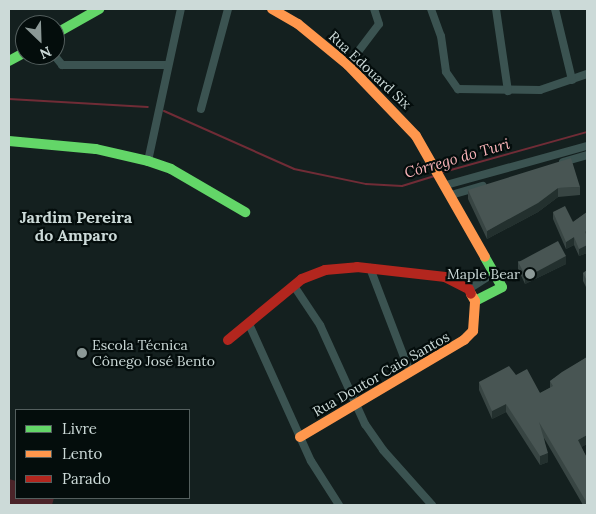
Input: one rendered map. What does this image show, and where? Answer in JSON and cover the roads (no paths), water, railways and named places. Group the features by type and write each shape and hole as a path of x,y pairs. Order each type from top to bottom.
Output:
{"street":[{"path":"65,28 99,9"},
{"path":"148,161 156,115 181,9"},
{"path":"201,109 228,9"},
{"name":"Rua Edouard Six","path":"272,9 298,24 348,65 409,126 446,186 502,287 475,301"},
{"path":"348,65 379,24 374,9"},
{"path":"431,9 451,82 458,89 468,92 540,90 587,74"},
{"path":"496,9 508,91"},
{"path":"555,9 572,80"},
{"path":"65,65 167,65"},
{"path":"9,141 96,149 148,161 171,169 245,212"},
{"path":"446,186 587,146"},
{"path":"533,171 587,155"},
{"path":"446,186 496,182"},
{"path":"370,268 410,373"},
{"path":"228,340 294,286 324,270 370,268 445,277 469,289 475,301"},
{"path":"469,289 495,272"},
{"path":"294,286 320,326 355,404 382,450 432,505"},
{"name":"Rua Doutor Caio Santos","path":"300,437 410,373 468,336 474,322 475,301"},
{"path":"249,324 300,437 339,505"}],"waterway":[{"name":"Córrego do Turi","path":"9,99 148,107"},
{"name":"Córrego do Turi","path":"164,111 294,169 366,184 402,186 434,176"},
{"name":"Córrego do Turi","path":"440,173 587,132"}],"place":[{"name":"Maple Bear","path":"530,274"},
{"name":"Escola Técnica Cônego José Bento","path":"82,353"}],"district":[{"name":"Jardim Pereira do Amparo","path":"76,226"}]}
